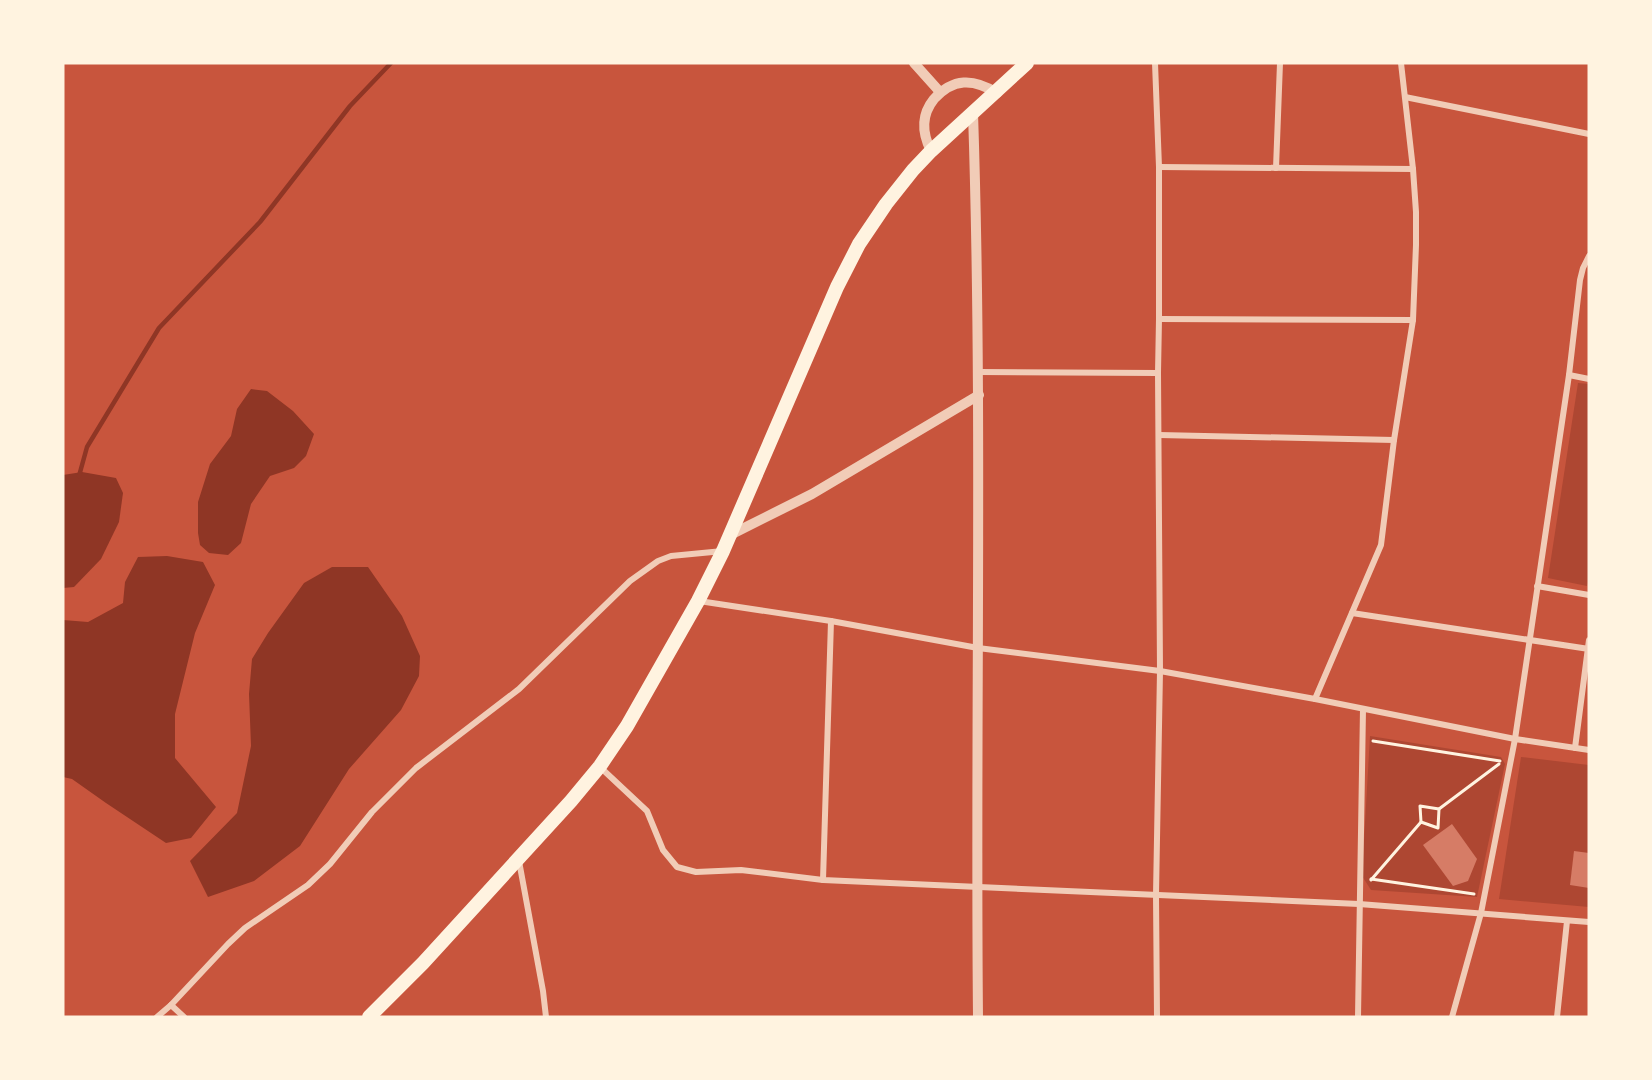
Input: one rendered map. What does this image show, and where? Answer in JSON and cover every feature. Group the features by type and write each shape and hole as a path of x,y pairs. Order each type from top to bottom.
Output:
{"main road":[{"path":"369,1017 423,963 519,859 600,766 627,726 698,601 723,551 841,278 859,244 913,170 1028,63"}],"street":[{"path":"914,63 940,92"},
{"path":"1155,63 1160,319 1157,1017"},
{"path":"1276,168 1280,63"},
{"path":"1315,699 1383,536 1394,440 1413,320 1416,245 1413,169 1401,63"},
{"path":"931,151 924,134 925,115 928,106 940,92 950,85 976,83 997,93"},
{"path":"1406,97 1589,134"},
{"path":"973,113 979,372 978,1017"},
{"path":"1158,167 1413,169"},
{"path":"1452,1017 1480,913 1515,739 1569,375 1580,280 1589,256"},
{"path":"1160,319 1413,320"},
{"path":"979,372 1158,373"},
{"path":"1569,375 1589,379"},
{"path":"730,535 812,494 979,395"},
{"path":"1159,435 1394,440"},
{"path":"157,1017 245,928 308,885 330,864 372,812 408,776 519,689 630,580 658,561 671,556 723,551"},
{"path":"1537,586 1589,595"},
{"path":"698,601 831,621 978,648 1160,671 1515,739 1589,750"},
{"path":"1352,613 1588,649"},
{"path":"823,880 831,621"},
{"path":"1575,748 1589,640"},
{"path":"1358,1017 1363,709"},
{"path":"600,766 647,811 663,850 677,867 696,872 741,870 823,880 1359,904 1589,922"},
{"path":"519,859 546,1017"},
{"path":"1557,1017 1567,921"},
{"path":"171,1005 184,1017"}],"path":[{"path":"1373,741 1502,761"},
{"path":"1500,772 1502,761"},
{"path":"1421,822 1438,828 1440,809 1502,761"},
{"path":"1371,880 1421,822 1420,806 1440,809"},
{"path":"1371,870 1371,880"},
{"path":"1371,880 1474,894"}],"shaded area":[{"path":"1578,383 1589,384 1589,578 1587,586 1548,578"},
{"path":"251,389 267,391 293,411 314,434 306,456 294,468 270,476 251,504 241,543 228,555 209,553 200,545 198,502 210,464 231,436 237,409"},
{"path":"82,472 116,478 123,493 119,522 101,559 74,587 63,588 63,475"},
{"path":"167,556 203,562 215,585 195,633 175,714 175,758 216,807 191,838 166,843 72,779 63,777 63,620 88,622 123,603 125,582 138,557"},
{"path":"332,567 368,567 402,616 420,656 419,676 401,710 349,769 300,846 254,881 208,897 190,861 237,813 251,746 249,694 252,659 304,583"},
{"path":"1370,736 1501,757 1505,764 1477,897 1371,890 1362,876"},
{"path":"1521,757 1589,765 1589,907 1499,899"}],"building":[{"path":"1452,824 1477,859 1468,881 1453,886 1423,845"},
{"path":"1574,851 1589,853 1589,888 1570,885"}],"waterway":[{"path":"79,476 87,447 159,328 260,222 350,106 391,63"}]}
